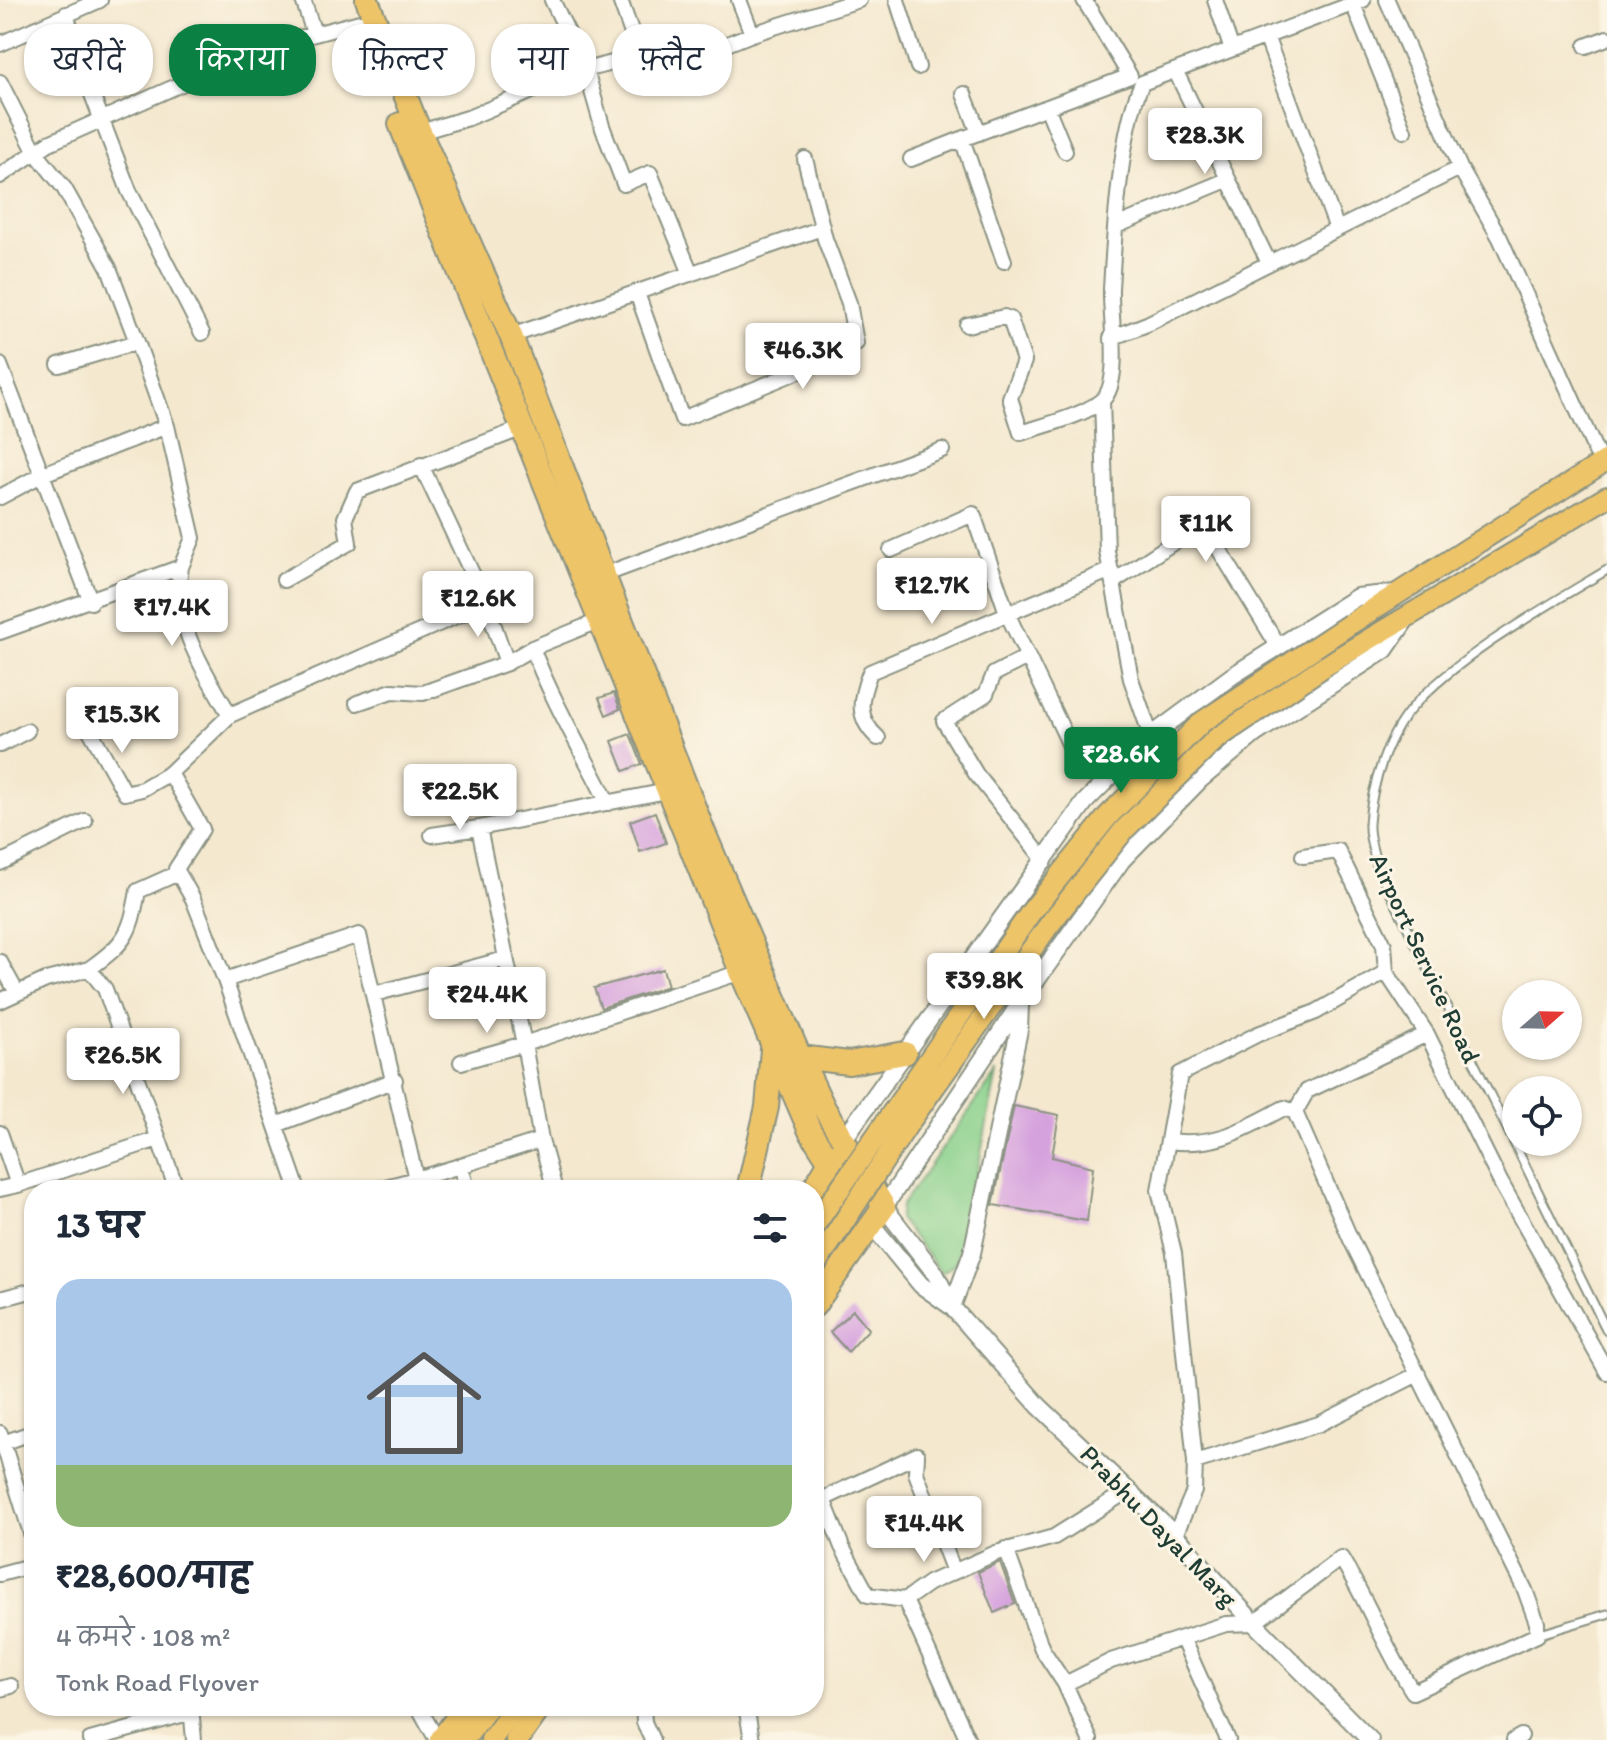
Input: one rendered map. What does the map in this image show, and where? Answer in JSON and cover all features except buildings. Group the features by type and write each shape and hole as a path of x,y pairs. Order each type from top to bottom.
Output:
{"highway":[{"path":"352,0 667,791 773,1046 828,1164 878,1215"},
{"path":"367,0 420,132 511,336 703,830 800,1057 878,1215"},
{"path":"750,1180 767,1107 773,1046"},
{"path":"800,1057 849,1063 905,1053"},
{"path":"819,1180 843,1140"},
{"path":"824,1292 878,1215"},
{"path":"439,1740 458,1716"},
{"path":"517,1740 534,1716"}],"main road":[{"path":"824,1212 1031,912 1108,816 1202,722 1395,593 1604,461"},
{"path":"824,1252 908,1124 1032,949 1124,830 1216,739 1323,667 1607,497"},
{"path":"464,1740 482,1716"},
{"path":"491,1740 509,1716"}],"street":[{"path":"0,44 100,0"},
{"path":"303,0 311,24"},
{"path":"552,0 564,24"},
{"path":"620,0 629,24"},
{"path":"739,0 752,34"},
{"path":"732,42 859,0"},
{"path":"897,0 918,67"},
{"path":"967,325 1004,317 1010,319 1024,361 1010,398 1021,433 1102,400 1114,383 1111,338 1116,226 1136,80 1084,0"},
{"path":"1215,0 1231,47"},
{"path":"1318,0 1324,15"},
{"path":"1387,0 1460,168 1500,238 1604,461"},
{"path":"911,159 1047,107 1136,80 1176,72 1231,47 1358,2 1404,131"},
{"path":"66,14 129,191 202,333"},
{"path":"316,33 360,22"},
{"path":"1266,36 1337,229"},
{"path":"1586,46 1607,38"},
{"path":"1176,72 1269,263"},
{"path":"0,82 36,153 64,188 109,268 137,342 167,426 193,538 176,590 187,636 230,715"},
{"path":"0,176 49,143 169,90"},
{"path":"964,94 979,133"},
{"path":"420,132 468,118 522,96"},
{"path":"593,96 624,184 650,173 691,274"},
{"path":"1047,107 1065,151"},
{"path":"962,139 1004,261"},
{"path":"637,293 682,419 747,394 856,343 849,303 822,228 805,159"},
{"path":"1111,338 1147,324 1460,168"},
{"path":"1116,226 1227,180"},
{"path":"511,336 822,228"},
{"path":"59,365 137,342"},
{"path":"1,363 91,602"},
{"path":"1102,400 1112,576 1131,679 1151,736"},
{"path":"0,497 43,474 167,426"},
{"path":"284,580 349,543 345,518 357,491 523,428"},
{"path":"606,574 942,450"},
{"path":"421,465 486,603 507,663"},
{"path":"891,550 973,514 985,558 1007,613 1076,758"},
{"path":"878,738 865,726 859,701 870,672 965,631 995,622 1007,613 1112,576 1203,523 1275,641"},
{"path":"0,632 91,602 181,567"},
{"path":"843,1140 1085,802 1151,736 1232,676 1357,597 1395,593"},
{"path":"82,716 125,793 142,789 170,773 230,715 486,603"},
{"path":"878,1215 1021,1002 1122,860 1166,812 1255,734 1385,650 1408,617"},
{"path":"357,703 392,691 423,693 507,663 532,648 601,620"},
{"path":"532,648 551,698 573,732 608,803"},
{"path":"1027,657 994,674 986,694 944,721 976,774 1045,861"},
{"path":"0,745 27,731"},
{"path":"170,773 202,829 176,869 193,899 225,980 295,1180"},
{"path":"432,835 667,791"},
{"path":"0,863 85,821"},
{"path":"479,828 541,1140 552,1180"},
{"path":"1303,856 1338,851 1384,945 1386,972 1427,1034 1501,1183 1607,1372"},
{"path":"0,1001 46,980 89,969 121,945 130,932 138,891 178,873"},
{"path":"225,980 359,935 416,1179"},
{"path":"374,994 505,959"},
{"path":"0,962 17,993"},
{"path":"89,969 105,989 173,1180"},
{"path":"461,1062 741,972"},
{"path":"1175,1535 1194,1491 1195,1462 1174,1253 1159,1190 1180,1074 1258,1034 1316,1012 1386,972"},
{"path":"952,1307 972,1253 1019,1030 1021,1002"},
{"path":"1295,1112 1307,1091 1427,1034"},
{"path":"276,1125 395,1080"},
{"path":"1065,1684 1111,1661 1226,1624 1254,1623 1341,1558 1359,1587 1386,1649 1413,1692 1537,1635 1537,1623 1525,1590 1351,1240 1295,1112 1284,1108 1227,1138 1197,1144 1168,1141"},
{"path":"0,1133 18,1185"},
{"path":"33,1180 158,1139"},
{"path":"412,1180 541,1140"},
{"path":"460,1166 465,1180"},
{"path":"0,1189 24,1183"},
{"name":"Prabhu Dayal Marg","path":"878,1215 921,1285 952,1307 1039,1406 1175,1535 1254,1623 1370,1740"},
{"path":"0,1299 24,1293"},
{"path":"1195,1462 1319,1424 1418,1374"},
{"path":"24,1434 1,1440 24,1512"},
{"path":"824,1497 917,1455 916,1473 954,1572"},
{"path":"824,1512 868,1595 905,1600 929,1583 1006,1549 1054,1537 1129,1490"},
{"path":"1006,1549 1042,1649 1065,1684 1090,1740"},
{"path":"0,1574 24,1568"},
{"path":"905,1600 966,1739"},
{"path":"1183,1640 1228,1740"},
{"path":"90,1740 114,1737 172,1716"},
{"path":"192,1716 194,1740"},
{"path":"424,1716 439,1740"},
{"path":"644,1716 652,1740"},
{"path":"748,1716 752,1740"}],"lane":[{"name":"Airport Service Road","path":"1607,570 1533,614 1448,674 1410,710 1381,769 1369,826 1377,866 1607,1331"},
{"path":"1537,1635 1607,1614"}],"green space":[{"path":"997,1072 957,1262 942,1273 899,1219 901,1206"}]}
